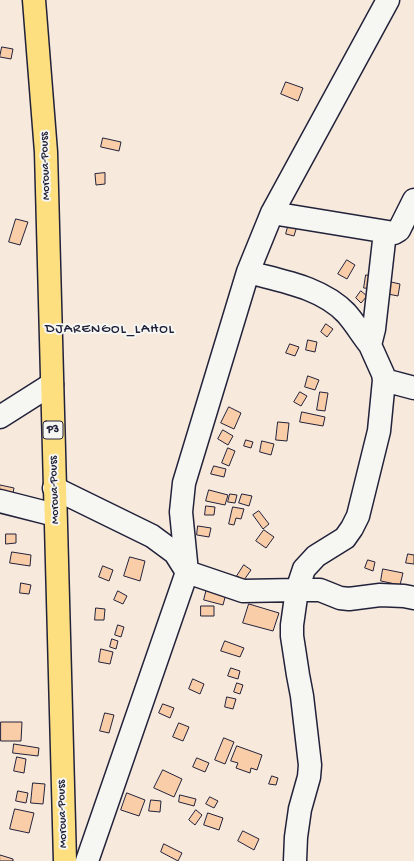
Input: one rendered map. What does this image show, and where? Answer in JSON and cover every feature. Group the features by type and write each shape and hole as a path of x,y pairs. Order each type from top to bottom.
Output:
{"main road":[{"name":"Moroua-Pouss","path":"34,0 46,152 65,861"}],"street":[{"path":"87,861 187,572 182,512 184,483 248,272 272,213 388,0"},
{"path":"272,213 394,233 399,230 414,200"},
{"path":"370,345 374,329 385,232"},
{"path":"248,272 306,288 327,298 345,313 370,345 383,374 384,380 379,431 358,516 345,538 316,556 304,569 297,590 292,636 302,696 310,765 309,777 300,809 296,837 295,861"},
{"path":"384,380 414,388"},
{"path":"0,417 52,384"},
{"path":"54,488 152,536 175,553 187,572 243,591 320,590 340,598 349,599 380,595 414,598"},
{"path":"0,501 55,515"}],"building":[{"path":"2,47 13,49 11,59 0,57"},
{"path":"286,82 303,88 298,101 281,94"},
{"path":"103,138 121,142 119,151 101,147"},
{"path":"105,173 105,184 96,185 95,174"},
{"path":"16,219 28,222 20,245 9,242"},
{"path":"289,223 297,226 294,236 286,234"},
{"path":"347,260 355,265 347,279 338,274"},
{"path":"366,275 374,276 373,289 364,288"},
{"path":"391,282 400,284 398,296 388,294"},
{"path":"361,291 367,296 361,303 356,298"},
{"path":"326,324 333,329 327,337 321,332"},
{"path":"308,340 317,342 315,352 306,350"},
{"path":"290,344 299,347 295,356 286,353"},
{"path":"308,376 319,380 315,390 305,387"},
{"path":"300,392 307,396 301,406 294,402"},
{"path":"320,392 328,393 325,411 317,410"},
{"path":"229,407 241,413 234,429 221,423"},
{"path":"302,412 325,417 323,426 300,422"},
{"path":"278,422 289,423 287,441 276,440"},
{"path":"223,430 233,436 228,445 218,439"},
{"path":"246,440 253,442 251,448 244,446"},
{"path":"262,441 274,444 271,455 260,452"},
{"path":"228,448 235,451 229,466 222,463"},
{"path":"214,466 226,469 224,477 211,474"},
{"path":"0,485 14,488 12,498 0,495"},
{"path":"209,490 228,495 225,505 206,501"},
{"path":"230,494 237,495 235,503 228,502"},
{"path":"242,494 252,496 249,506 239,503"},
{"path":"206,506 215,507 214,515 205,515"},
{"path":"233,507 244,509 241,519 236,518 234,525 229,524"},
{"path":"259,511 269,524 263,529 253,515"},
{"path":"198,526 211,528 209,537 197,535"},
{"path":"264,530 274,537 266,548 256,541"},
{"path":"6,534 16,534 16,543 6,544"},
{"path":"12,552 31,555 30,566 10,563"},
{"path":"408,554 414,555 414,564 406,563"},
{"path":"130,557 145,561 140,581 124,576"},
{"path":"368,560 375,562 373,571 365,568"},
{"path":"244,565 251,570 244,580 237,576"},
{"path":"103,566 113,570 109,581 99,577"},
{"path":"383,569 403,573 400,585 381,581"},
{"path":"21,583 31,585 29,594 20,593"},
{"path":"208,584 227,590 223,605 204,600"},
{"path":"118,591 127,596 123,604 114,600"},
{"path":"249,604 279,613 273,631 243,623"},
{"path":"201,606 214,606 214,616 201,616"},
{"path":"96,608 105,609 104,620 95,620"},
{"path":"118,625 124,627 121,637 115,635"},
{"path":"112,639 118,641 116,649 110,647"},
{"path":"225,641 244,648 240,657 221,651"},
{"path":"101,649 113,652 110,664 99,662"},
{"path":"231,668 240,671 238,679 228,676"},
{"path":"193,679 204,684 200,694 189,689"},
{"path":"237,683 243,685 240,694 234,692"},
{"path":"227,697 236,699 233,709 225,707"},
{"path":"163,704 174,708 170,718 159,713"},
{"path":"105,713 114,715 109,733 100,731"},
{"path":"1,722 22,722 21,741 1,741"},
{"path":"179,723 189,727 183,741 173,737"},
{"path":"224,738 234,742 225,764 215,760"},
{"path":"14,744 39,748 38,756 13,753"},
{"path":"237,746 262,755 257,770 251,768 250,773 236,768 238,763 231,761"},
{"path":"17,757 26,759 24,773 14,771"},
{"path":"197,758 209,763 205,772 193,767"},
{"path":"163,770 182,779 174,797 154,788"},
{"path":"272,776 278,778 276,785 269,784"},
{"path":"33,783 45,784 43,804 31,803"},
{"path":"18,791 28,793 26,803 16,801"},
{"path":"127,793 145,800 139,816 121,810"},
{"path":"180,795 196,799 194,806 179,802"},
{"path":"210,797 218,801 214,808 206,804"},
{"path":"151,800 161,801 160,812 149,811"},
{"path":"15,809 34,813 29,833 10,829"},
{"path":"196,810 202,815 195,825 189,820"},
{"path":"208,813 223,818 219,830 204,825"},
{"path":"243,831 259,839 254,850 238,841"},
{"path":"164,844 182,853 178,861 161,852"},
{"path":"0,855 13,859 13,861 0,861"}],"district":[{"name":"DJARENGOL_LAHOL","path":"110,330"}]}
